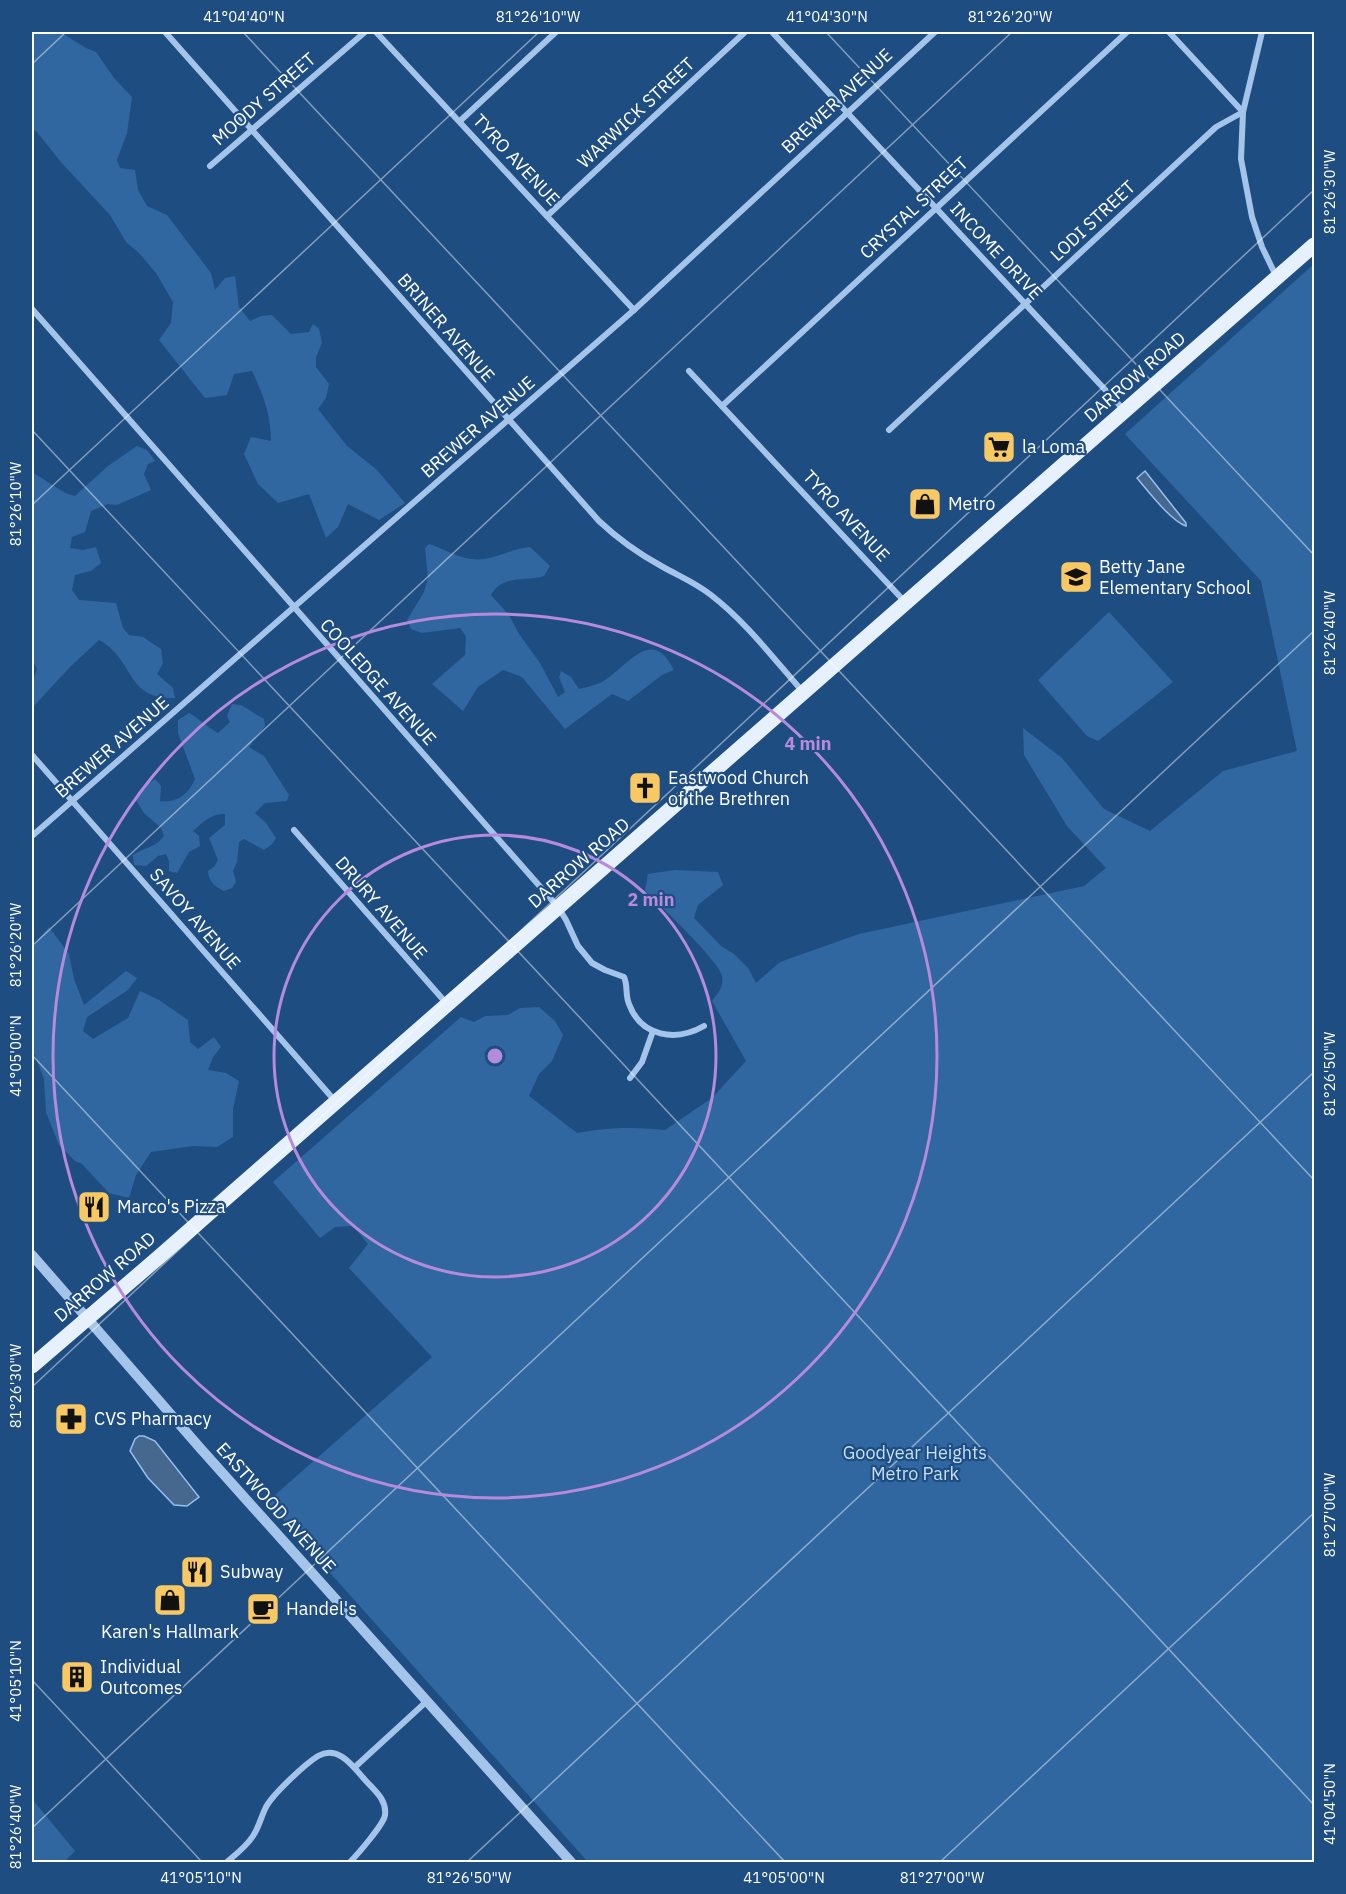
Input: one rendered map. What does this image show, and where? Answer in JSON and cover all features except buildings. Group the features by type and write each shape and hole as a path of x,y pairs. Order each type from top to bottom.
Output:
{"main road":[{"name":"DARROW ROAD","path":"32,1366 1314,245"}],"street":[{"name":"BRINER AVENUE","path":"165,32 584,506 609,531 645,557 710,594 732,612 804,693"},
{"name":"MOODY STREET","path":"210,166 365,32"},
{"name":"TYRO AVENUE","path":"376,32 634,310"},
{"path":"460,121 556,32"},
{"name":"WARWICK STREET","path":"547,216 745,32"},
{"name":"INCOME DRIVE","path":"772,32 1125,411"},
{"name":"BREWER AVENUE","path":"32,836 634,310 935,32"},
{"name":"CRYSTAL STREET","path":"722,406 1127,32"},
{"path":"1169,32 1244,112"},
{"path":"1262,32 1244,112 1241,159 1250,209 1262,247 1277,278"},
{"name":"LODI STREET","path":"889,430 1216,128 1244,112"},
{"name":"COOLEDGE AVENUE","path":"32,309 293,609 558,907 578,946 592,963 624,976 627,1002 631,1010 641,1023 653,1031"},
{"name":"TYRO AVENUE","path":"689,371 907,603"},
{"name":"SAVOY AVENUE","path":"32,755 336,1102"},
{"name":"DRURY AVENUE","path":"294,830 447,1004"},
{"path":"630,1078 642,1062 653,1031 674,1036 704,1026"},
{"name":"EASTWOOD AVENUE","path":"32,1255 201,1449 571,1863"},
{"path":"355,1767 427,1701"},
{"path":"227,1863 250,1840 271,1800 316,1757 326,1753 345,1758 355,1767 383,1801 385,1810 384,1820 350,1863"}],"green space":[{"path":"32,32 60,32 96,52 114,78 132,97 127,133 117,160 120,168 135,170 138,190 147,206 167,215 211,273 215,290 225,278 235,276 239,307 250,321 261,316 272,315 291,334 309,332 313,324 319,329 322,343 316,357 316,367 329,384 326,398 318,409 347,446 376,469 405,503 379,520 348,504 338,527 326,538 309,494 278,503 258,484 244,454 251,437 271,441 271,431 266,405 252,371 234,374 227,395 205,398 159,340 171,323 173,302 156,273 126,242 110,215 32,128"},
{"name":"Goodyear Heights Metro Park","path":"1314,264 1314,1862 588,1862 267,1502 432,1357 349,1268 368,1244 353,1226 335,1227 320,1238 273,1182 461,1017 474,1022 485,1016 508,1015 520,1008 539,1007 555,1021 563,1035 552,1061 539,1074 529,1096 577,1133 621,1128 665,1130 712,1098 746,1061 712,1001 721,987 722,976 700,946 645,891 648,874 675,870 718,872 723,885 698,905 694,918 721,946 734,954 748,968 756,983 780,962 859,934 1084,886 1106,868 1067,826 1024,755 1023,728 1062,758 1104,809 1150,831 1223,771 1297,751 1261,581 1125,434"},
{"path":"137,446 147,450 155,461 148,464 144,474 151,490 117,505 108,504 91,511 85,532 72,537 70,548 83,550 96,547 101,563 91,571 75,575 72,590 79,600 116,603 123,628 129,635 143,637 161,649 163,663 157,674 173,688 175,698 159,697 138,686 119,657 99,640 32,708 32,684 37,669 32,659 32,472 65,493 75,496 108,466"},
{"path":"429,544 469,559 490,558 530,547 550,566 544,576 508,581 496,588 491,595 509,615 519,634 540,663 558,697 565,692 559,677 561,671 571,677 579,689 602,682 631,659 648,650 657,651 665,657 674,670 662,675 628,701 612,694 565,729 522,677 503,670 478,687 463,711 432,684 465,655 466,636 460,628 422,633 411,629 407,620 424,592 428,578 425,548"},
{"path":"1109,612 1173,682 1098,741 1087,736 1038,680"},
{"path":"232,704 241,705 264,719 265,726 249,747 264,756 289,795 287,801 265,803 255,813 266,823 276,838 264,850 244,839 239,842 237,862 233,871 236,882 232,888 224,891 213,883 208,871 218,860 209,838 225,825 225,814 211,817 193,831 199,836 200,846 189,852 177,873 169,871 166,854 158,856 146,866 134,865 133,855 153,845 164,836 161,828 144,813 136,800 142,788 155,779 161,786 160,801 172,801 185,794 195,779 178,733 178,720 189,713 218,733 230,722 227,716"},
{"path":"49,927 69,954 74,979 84,1005 126,971 137,978 128,990 87,1017 83,1031 93,1039 128,1018 140,991 159,1000 188,1020 190,1042 198,1049 214,1037 221,1047 213,1057 208,1070 226,1073 239,1081 233,1109 233,1137 217,1147 193,1146 151,1152 136,1175 129,1198 109,1193 82,1164 75,1161 59,1145 46,1112 44,1079 32,1048 32,948"},
{"path":"32,1799 75,1851 64,1862 32,1862"}],"shaded area":[{"path":"1145,471 1186,526 1167,512 1137,478"},
{"path":"139,1436 155,1441 199,1497 187,1506 174,1505 148,1478 130,1451 135,1439"}],"place":[{"name":"la Loma","path":"999,447"},
{"name":"Metro","path":"925,504"},
{"name":"Betty Jane Elementary School","path":"1076,577"},
{"name":"Eastwood Church of the Brethren","path":"645,788"},
{"name":"Marco's Pizza","path":"94,1207"},
{"name":"CVS Pharmacy","path":"71,1419"},
{"name":"Subway","path":"197,1572"},
{"name":"Karen's Hallmark","path":"170,1600"},
{"name":"Handel's","path":"263,1609"},
{"name":"Individual Outcomes","path":"77,1677"}]}
